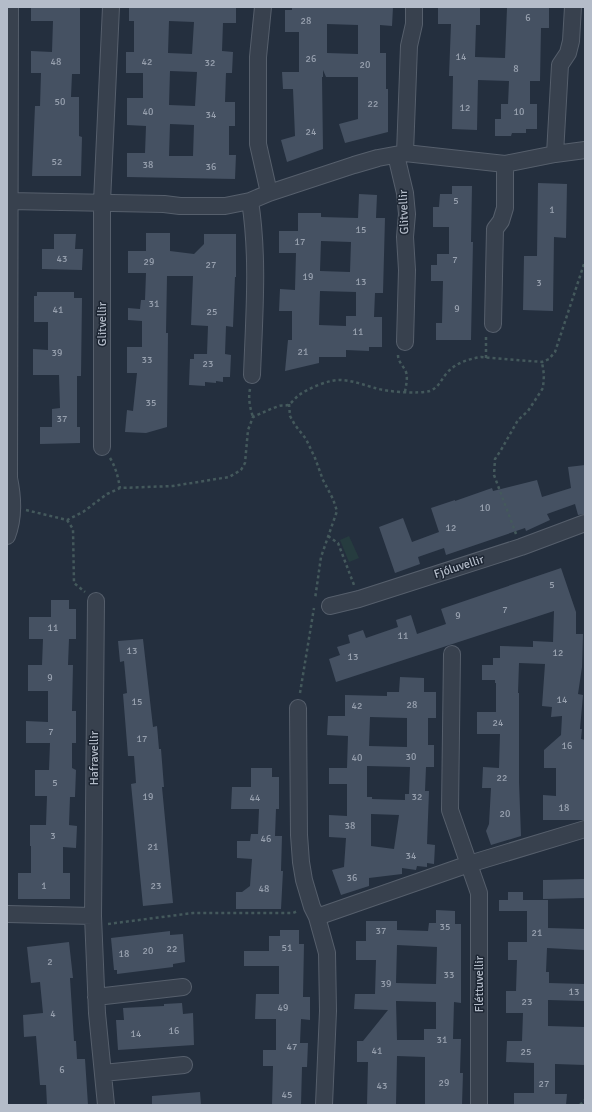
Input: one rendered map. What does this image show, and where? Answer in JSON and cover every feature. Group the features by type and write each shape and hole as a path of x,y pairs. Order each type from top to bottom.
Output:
{"street":[{"path":"7,536 11,526 12,508 12,490 8,480 10,7"},
{"name":"Glitvellir","path":"102,447 102,202 111,7"},
{"path":"262,7 258,57 257,130 258,144 269,193"},
{"name":"Glitvellir","path":"405,342 407,270 405,237 407,214 400,154 409,46 414,24 414,7"},
{"path":"555,154 560,65 568,53 571,41 573,7"},
{"path":"10,201 102,202 200,207 225,206 250,201 269,193 354,165 400,154 505,164 555,154 585,150"},
{"path":"493,324 495,229 501,221 505,208 505,164"},
{"path":"250,201 254,223 255,262 252,375"},
{"name":"Fjóluvellir","path":"330,606 359,599 521,547 585,523"},
{"name":"Hafravellir","path":"96,600 93,921 96,997 106,1105"},
{"name":"Fléttuvellir","path":"452,654 450,810 479,893 479,1105"},
{"path":"298,708 299,835 301,862 327,953 328,1010 324,1105"},
{"path":"315,912 585,829"},
{"path":"7,914 93,921"},
{"path":"96,997 183,987"},
{"path":"103,1073 184,1065"}],"path":[{"path":"67,520 83,512 107,494 120,488 173,486 229,477 241,470 245,463 248,430 254,417 272,409 289,404 298,396 310,389 334,381 342,380 377,389 422,392 430,391 437,387 446,373 462,361 472,358 542,362 555,352 585,261"},
{"path":"486,358 486,337 493,324"},
{"path":"405,342 398,354 398,360 406,372 407,380 405,392"},
{"path":"521,547 493,469 495,459 518,420 528,411 543,388 544,375 542,362"},
{"path":"252,375 249,394 251,411 254,417"},
{"path":"289,404 290,416 295,426 306,439 312,451 337,511 321,557 315,600"},
{"path":"102,447 113,464 120,488"},
{"path":"19,508 67,520 74,529 74,583 96,600"},
{"path":"328,536 338,543 359,599"},
{"path":"298,708 314,607"},
{"path":"93,921 193,913 315,912"},
{"path":"580,1105 585,1100"}],"green space":[{"path":"349,536 359,558 349,562 340,540"}],"building":[{"path":"31,7 80,7 80,74 72,74 71,97 79,97 79,136 82,137 81,176 32,176 35,106 40,106 41,73 31,73 31,51 52,52 53,21 31,21"},
{"path":"129,7 236,7 236,23 223,23 222,51 233,52 232,73 226,73 225,102 235,102 235,126 229,126 229,155 236,155 235,179 127,177 127,153 145,153 146,126 127,125 127,98 143,98 143,73 126,73 126,52 134,52 134,21 129,21","holes":["169,21 194,22 192,54 168,53","170,71 197,72 195,106 169,105","170,124 194,125 193,156 169,156"]},
{"path":"292,7 393,7 392,26 380,25 380,53 386,53 388,132 345,143 339,124 358,119 358,77 326,77 323,70 323,149 287,162 281,140 295,136 293,89 283,89 282,72 299,72 299,32 285,32 285,10 292,10","holes":["327,24 358,25 358,54 327,53"]},
{"path":"438,7 480,7 480,25 476,25 475,57 505,58 507,8 549,7 549,28 541,28 540,81 530,81 530,104 537,104 537,129 526,129 526,133 512,133 511,136 495,136 495,119 501,119 501,104 508,104 509,81 478,80 477,130 452,129 453,76 449,76 451,24 438,24"},
{"path":"538,183 567,184 566,238 554,237 553,311 523,310 524,256 537,256"},
{"path":"452,186 472,186 471,242 473,242 471,340 436,340 436,323 442,323 443,281 431,281 431,265 437,265 437,254 449,254 449,227 433,227 433,207 439,207 440,194 452,194"},
{"path":"359,194 377,195 376,218 385,218 383,293 375,293 374,317 382,317 382,347 369,347 369,351 346,350 346,357 319,357 319,363 285,371 288,340 292,340 292,311 279,311 280,289 295,290 296,253 279,253 279,231 298,231 298,213 321,213 321,217 358,218","holes":["321,241 351,242 350,272 320,271","320,291 356,292 356,316 346,316 346,326 319,325"]},
{"path":"146,233 170,233 170,251 194,254 204,244 204,234 236,234 236,277 233,327 226,326 225,354 231,355 230,377 223,377 223,382 205,382 205,386 189,385 190,359 194,359 194,354 207,354 208,326 191,325 193,276 167,276 167,427 146,433 125,432 127,410 133,411 137,373 127,373 127,347 142,347 142,321 128,320 128,308 140,309 141,300 145,300 146,273 128,273 128,251 146,251"},
{"path":"54,234 76,234 75,249 83,249 82,270 42,269 42,249 54,249"},
{"path":"37,292 74,292 74,298 82,298 81,376 77,376 77,427 80,427 80,443 40,444 40,427 52,427 52,409 60,408 59,375 33,375 33,349 48,350 48,322 34,322 34,296 37,296"},
{"path":"585,465 585,514 578,515 575,504 547,514 550,520 526,531 525,528 446,555 444,548 418,557 420,564 395,573 379,527 403,518 412,542 439,532 431,508 492,488 493,491 537,480 542,497 571,488 568,467"},
{"path":"561,568 576,612 576,634 583,634 582,667 578,694 583,695 580,729 582,729 581,739 585,740 585,820 543,820 543,795 556,796 556,768 544,768 544,750 561,735 562,716 551,717 552,707 542,706 545,664 519,663 519,782 521,836 491,845 486,831 489,824 491,788 482,788 483,767 499,768 500,734 477,734 477,712 496,712 496,683 495,680 482,680 482,665 493,665 493,658 500,658 500,646 533,647 533,641 553,642 554,611 336,682 329,659 340,655 337,647 350,643 348,635 363,630 366,638 398,627 396,620 411,615 417,634 446,624 441,609"},
{"path":"51,600 69,600 69,609 76,609 76,639 69,639 68,665 73,665 72,711 76,711 76,743 72,743 72,768 76,770 75,797 70,797 69,825 77,826 76,848 63,847 63,873 70,873 70,899 18,899 18,873 31,873 30,825 46,825 47,796 35,796 35,770 49,770 50,743 26,743 26,721 48,722 48,691 28,691 28,665 42,665 43,639 29,639 29,617 51,617"},
{"path":"143,639 153,727 157,726 159,749 161,749 164,787 162,787 173,903 143,906 131,784 136,783 134,756 128,756 123,694 127,693 124,661 120,662 118,641"},
{"path":"400,677 424,678 424,692 436,692 436,718 428,718 428,745 434,745 434,767 426,767 425,791 429,791 427,844 435,845 434,864 427,863 427,867 417,866 416,870 402,868 402,874 369,878 369,886 341,895 332,870 344,867 346,838 329,837 329,815 347,816 347,784 329,784 329,768 347,768 348,736 327,735 328,716 345,716 345,695 387,696 387,692 399,692","holes":["370,717 407,718 407,747 369,746","367,766 410,767 409,794 405,794 405,800 372,799 372,797 367,797","371,814 399,815 394,849 371,846"]},
{"path":"251,768 272,768 272,777 279,777 279,809 276,809 275,836 282,836 281,871 283,871 281,909 236,909 236,892 242,892 250,886 252,859 237,858 237,841 250,841 251,834 258,834 259,809 231,809 232,787 251,787"},
{"path":"585,879 585,898 543,899 543,880"},
{"path":"508,892 523,892 523,900 548,900 548,928 585,929 585,950 547,948 546,972 549,972 549,983 585,984 585,1001 548,1000 548,1026 585,1027 585,1065 555,1064 555,1094 567,1094 566,1105 514,1105 514,1093 534,1093 534,1063 506,1062 507,1041 522,1041 523,1013 506,1013 506,991 516,991 517,960 508,960 508,942 527,942 527,911 499,911 499,900 508,900"},
{"path":"436,910 455,911 455,924 461,924 461,1003 454,1002 453,1039 461,1039 460,1073 463,1073 462,1105 425,1105 425,1057 397,1056 396,1105 367,1105 368,1062 357,1062 357,1041 363,1041 388,1010 354,1009 355,994 375,994 376,960 356,960 356,941 366,941 366,921 397,921 397,930 428,931 429,923 436,923","holes":["397,945 437,947 436,984 396,983","396,1001 436,1002 436,1029 424,1029 424,1040 397,1040"]},
{"path":"280,930 299,930 299,944 304,944 303,997 310,997 310,1020 301,1019 300,1043 308,1043 307,1067 302,1067 301,1105 272,1105 273,1066 263,1066 263,1050 276,1050 276,1019 255,1019 256,994 279,994 279,966 244,966 244,951 269,951 269,936 280,936"},
{"path":"170,931 170,935 183,934 185,962 173,964 173,967 117,974 117,970 114,970 111,938"},
{"path":"69,942 73,978 70,978 74,1041 76,1041 77,1059 85,1059 88,1105 47,1105 46,1085 40,1085 36,1036 24,1037 23,1015 43,1013 40,982 31,983 27,947"},
{"path":"182,1003 183,1014 193,1013 194,1045 118,1050 116,1020 124,1020 123,1008 164,1006 164,1004"},
{"path":"200,1092 201,1105 152,1105 152,1096"}]}
